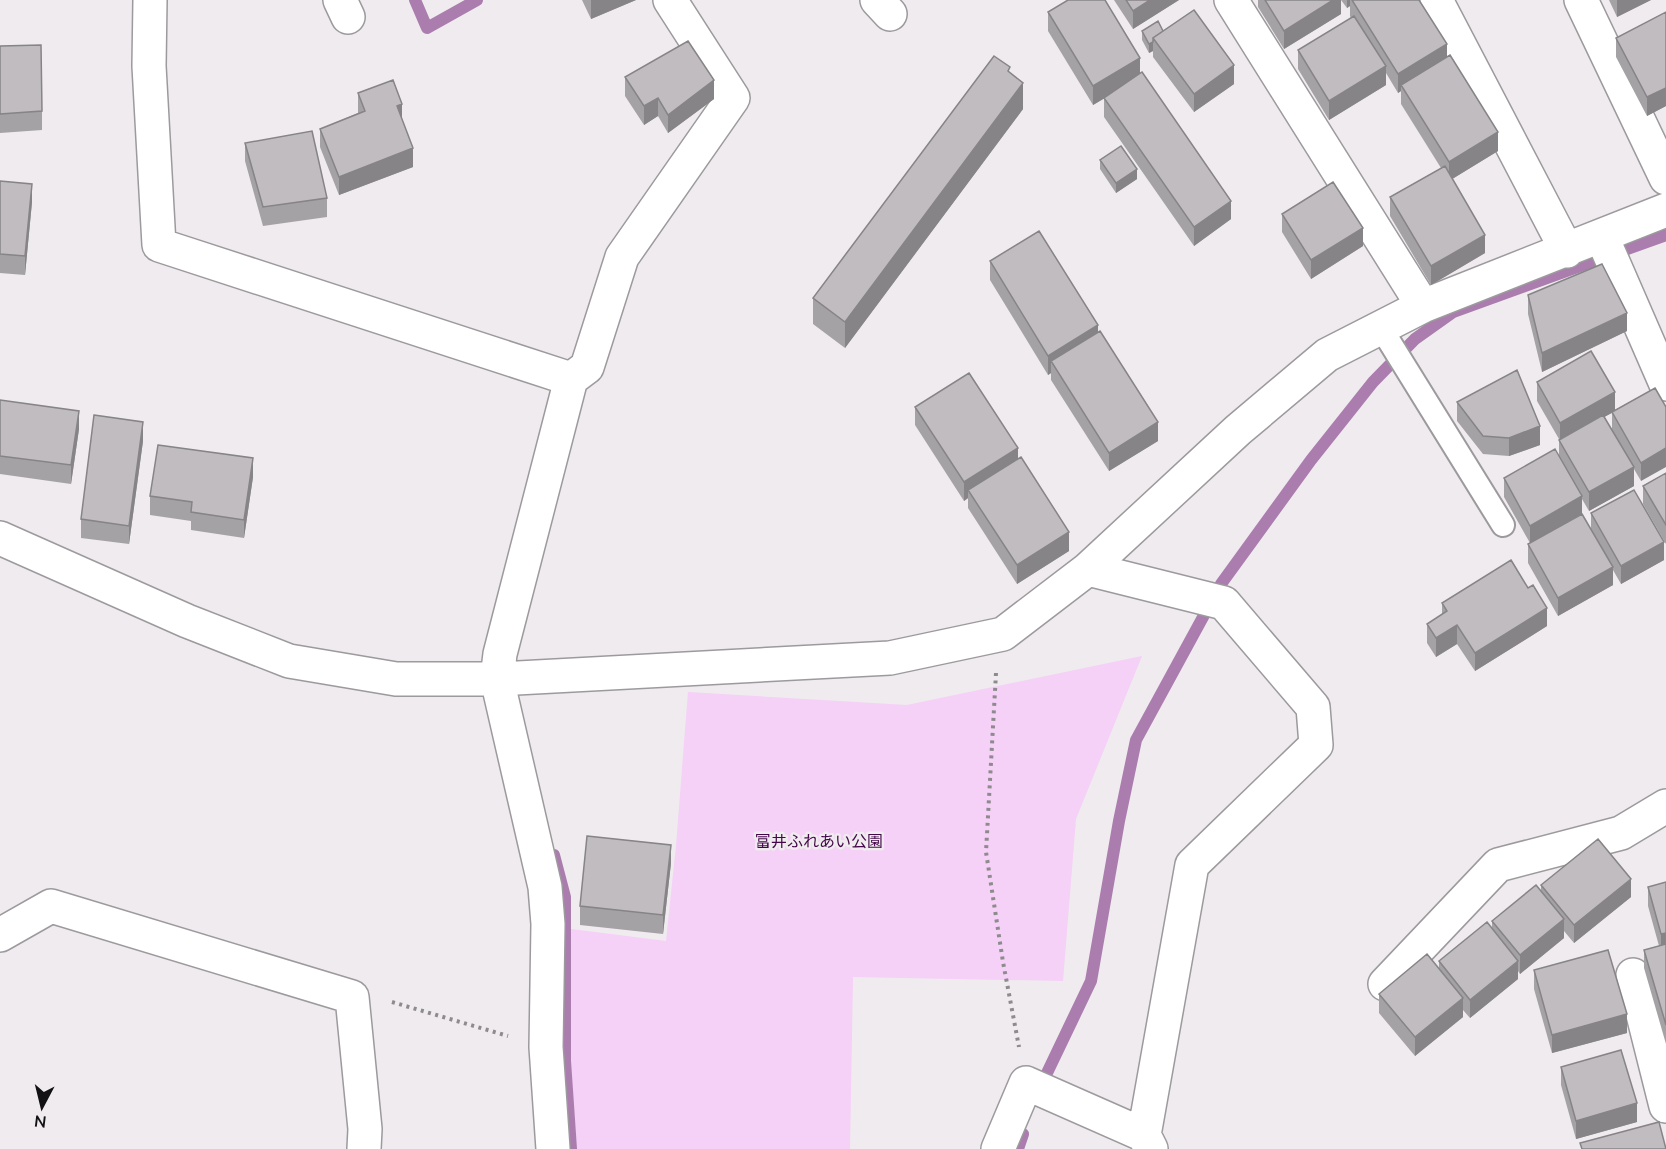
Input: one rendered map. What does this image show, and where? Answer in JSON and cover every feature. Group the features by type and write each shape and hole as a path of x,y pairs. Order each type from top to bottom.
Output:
{"street":[{"path":"150,0 149,66 159,245 571,379"},
{"path":"553,1149 546,1047 548,924 545,887 510,679 500,654 571,379 587,367 622,257 733,98 670,0"},
{"path":"1232,0 1423,306"},
{"path":"1581,0 1666,178"},
{"path":"1437,2 1567,251"},
{"path":"0,538 187,621 289,661 396,679 510,679 890,658 1003,634 1088,569 1238,430 1328,355 1382,330 1423,306 1603,239 1666,210"},
{"path":"1603,239 1666,384"},
{"path":"998,1149 1026,1083 1147,1142 1192,865 1316,745 1313,707 1213,600 1088,569"},
{"path":"1385,984 1498,865 1621,833 1666,806"},
{"path":"0,935 51,906 352,997 365,1129 364,1149"},
{"path":"1633,975 1666,1106"}],"lane":[{"path":"1382,330 1503,525"}],"path":[{"path":"1003,634 994,685 986,852 1003,962 1026,1083"},
{"path":"352,997 380,999 546,1047"}],"green space":[{"name":"富井ふれあい公園","path":"1142,656 1076,819 1063,981 853,977 850,1149 577,1149 570,1061 571,929 666,941 688,692 907,705"}],"building":[{"path":"1068,0 1105,0 1140,58 1093,86 1048,12"},
{"path":"1126,0 1150,0 1133,11"},
{"path":"1265,0 1333,0 1284,31"},
{"path":"1352,0 1419,0 1447,44 1398,74"},
{"path":"1194,10 1234,65 1194,94 1153,38"},
{"path":"1666,12 1666,88 1647,97 1616,38"},
{"path":"1354,16 1386,66 1329,101 1298,50"},
{"path":"1158,21 1163,31 1149,44 1142,31"},
{"path":"688,41 714,80 668,115 658,98 644,106 625,77"},
{"path":"41,45 42,111 0,114 0,46"},
{"path":"1450,55 1498,132 1449,162 1401,85"},
{"path":"994,56 1010,67 1008,71 1023,83 845,322 813,298"},
{"path":"1142,72 1231,201 1194,227 1104,98"},
{"path":"393,80 402,104 397,106 413,148 339,177 320,129 365,111 358,93"},
{"path":"312,131 327,198 263,207 245,143"},
{"path":"1121,146 1137,169 1116,183 1100,160"},
{"path":"1445,166 1485,235 1431,266 1390,197"},
{"path":"0,181 32,184 25,256 0,254"},
{"path":"1333,182 1363,228 1311,260 1282,214"},
{"path":"1039,231 1098,325 1048,356 990,261"},
{"path":"1602,264 1627,313 1542,353 1528,295"},
{"path":"1100,331 1158,422 1109,453 1051,361"},
{"path":"1591,351 1615,392 1560,423 1537,382"},
{"path":"1517,370 1540,426 1509,438 1483,436 1457,402"},
{"path":"969,373 1018,448 964,482 915,407"},
{"path":"1655,388 1666,407 1666,448 1641,463 1612,412"},
{"path":"0,400 79,411 71,465 0,456"},
{"path":"94,415 143,422 129,526 81,519"},
{"path":"1603,415 1634,467 1589,492 1559,440"},
{"path":"158,445 253,458 244,520 191,512 192,502 150,496"},
{"path":"1555,449 1582,496 1530,526 1504,478"},
{"path":"1021,457 1069,532 1017,565 968,490"},
{"path":"1666,473 1666,525 1643,486"},
{"path":"1634,490 1664,542 1621,566 1591,513"},
{"path":"1582,514 1613,567 1558,598 1528,544"},
{"path":"1511,560 1528,588 1533,585 1547,608 1475,653 1457,625 1436,638 1427,624 1447,611 1442,603"},
{"path":"587,836 671,845 663,915 580,906"},
{"path":"1598,839 1631,879 1574,925 1541,885"},
{"path":"1666,882 1666,933 1661,934 1648,887"},
{"path":"1536,885 1564,919 1520,955 1492,921"},
{"path":"1487,922 1518,961 1470,1000 1439,961"},
{"path":"1666,944 1666,1025 1644,950"},
{"path":"1608,950 1627,1014 1552,1035 1534,970"},
{"path":"1427,954 1463,998 1415,1037 1379,994"},
{"path":"1621,1050 1637,1103 1576,1121 1561,1067"},
{"path":"1659,1122 1666,1149 1582,1149 1580,1143"}],"waterway":[{"path":"415,0 427,28 477,0"},
{"path":"1047,1073 1091,981 1119,821 1136,740 1221,584 1311,460 1373,382 1415,339 1453,312 1666,235"},
{"path":"554,855 565,897 565,1061 571,1149"},
{"path":"1018,1149 1023,1134"}]}
